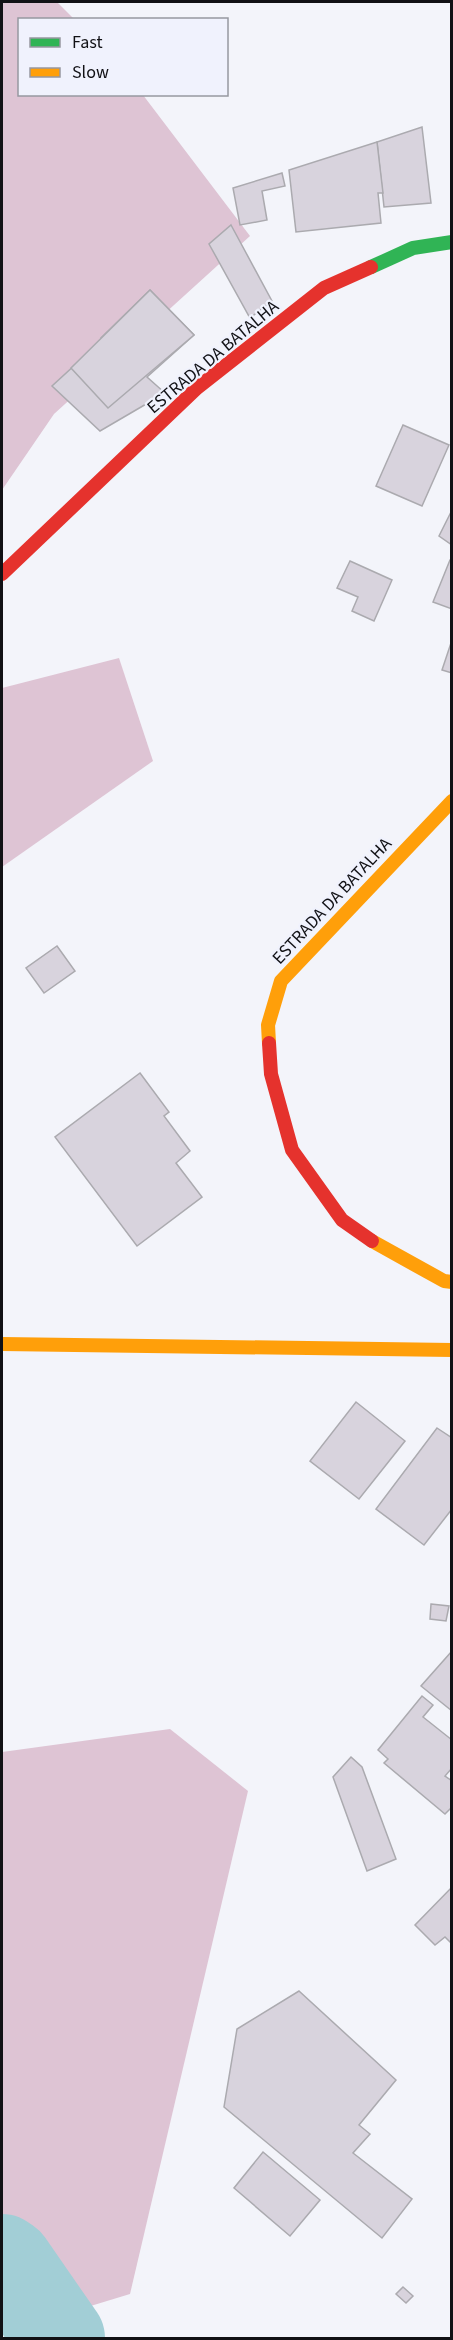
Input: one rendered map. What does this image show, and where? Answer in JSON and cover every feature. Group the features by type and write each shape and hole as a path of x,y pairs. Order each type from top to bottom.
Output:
{"street":[{"name":"ESTRADA DA BATALHA","path":"2,574 197,388 324,288 413,248 452,242"},
{"name":"ESTRADA DA BATALHA","path":"452,801 281,981 268,1025 271,1074 292,1150 342,1220 383,1248 444,1281 452,1282"},
{"path":"2,1344 452,1350"}],"shaded area":[{"path":"2,2 57,2 73,18 18,18 18,96 144,96 250,236 54,414 2,490"},
{"path":"119,658 153,761 2,867 2,688"},
{"path":"170,1729 248,1791 130,2294 2,2333 2,1752"}],"building":[{"path":"422,127 431,203 384,207 377,142"},
{"path":"377,142 383,193 378,193 381,223 296,232 289,170"},
{"path":"282,173 285,186 262,191 267,220 240,225 233,188"},
{"path":"231,225 272,301 250,318 209,244"},
{"path":"150,290 194,335 147,377 165,393 100,431 52,386 102,340 101,338"},
{"path":"150,290 194,335 108,408 71,368"},
{"path":"403,425 449,445 422,506 376,486"},
{"path":"452,510 452,545 439,536"},
{"path":"450,560 452,560 452,609 433,602"},
{"path":"350,561 392,580 374,621 352,611 358,597 337,588"},
{"path":"452,640 452,673 442,670"},
{"path":"57,946 75,971 44,993 26,968"},
{"path":"140,1073 169,1112 164,1116 190,1151 176,1163 202,1197 137,1246 55,1137"},
{"path":"356,1402 405,1441 359,1499 310,1461"},
{"path":"437,1428 452,1438 452,1509 424,1545 376,1509"},
{"path":"431,1604 449,1606 446,1621 430,1619"},
{"path":"452,1651 452,1711 421,1686"},
{"path":"422,1696 433,1705 423,1717 452,1740 452,1768 445,1776 452,1781 452,1807 445,1814 384,1763 388,1759 378,1750"},
{"path":"351,1757 362,1767 396,1859 367,1871 333,1777"},
{"path":"452,1887 452,1944 445,1937 435,1945 415,1925"},
{"path":"299,1991 396,2080 359,2125 370,2134 353,2153 412,2199 382,2238 224,2107 237,2029"},
{"path":"263,2152 320,2200 290,2236 234,2188"},
{"path":"403,2287 413,2296 406,2303 396,2294"}],"waterway":[{"path":"2,2259 8,2263 60,2338"}],"traffic: fast":[{"path":"371,267 413,248 452,242"}],"traffic: slow":[{"path":"269,1043 268,1025 281,981 452,801"},
{"path":"372,1241 444,1281 452,1282"},
{"path":"2,1344 452,1350"}],"traffic: jam":[{"path":"2,574 197,388 324,288 371,267"},
{"path":"269,1043 271,1074 292,1150 342,1220 372,1241"}]}
